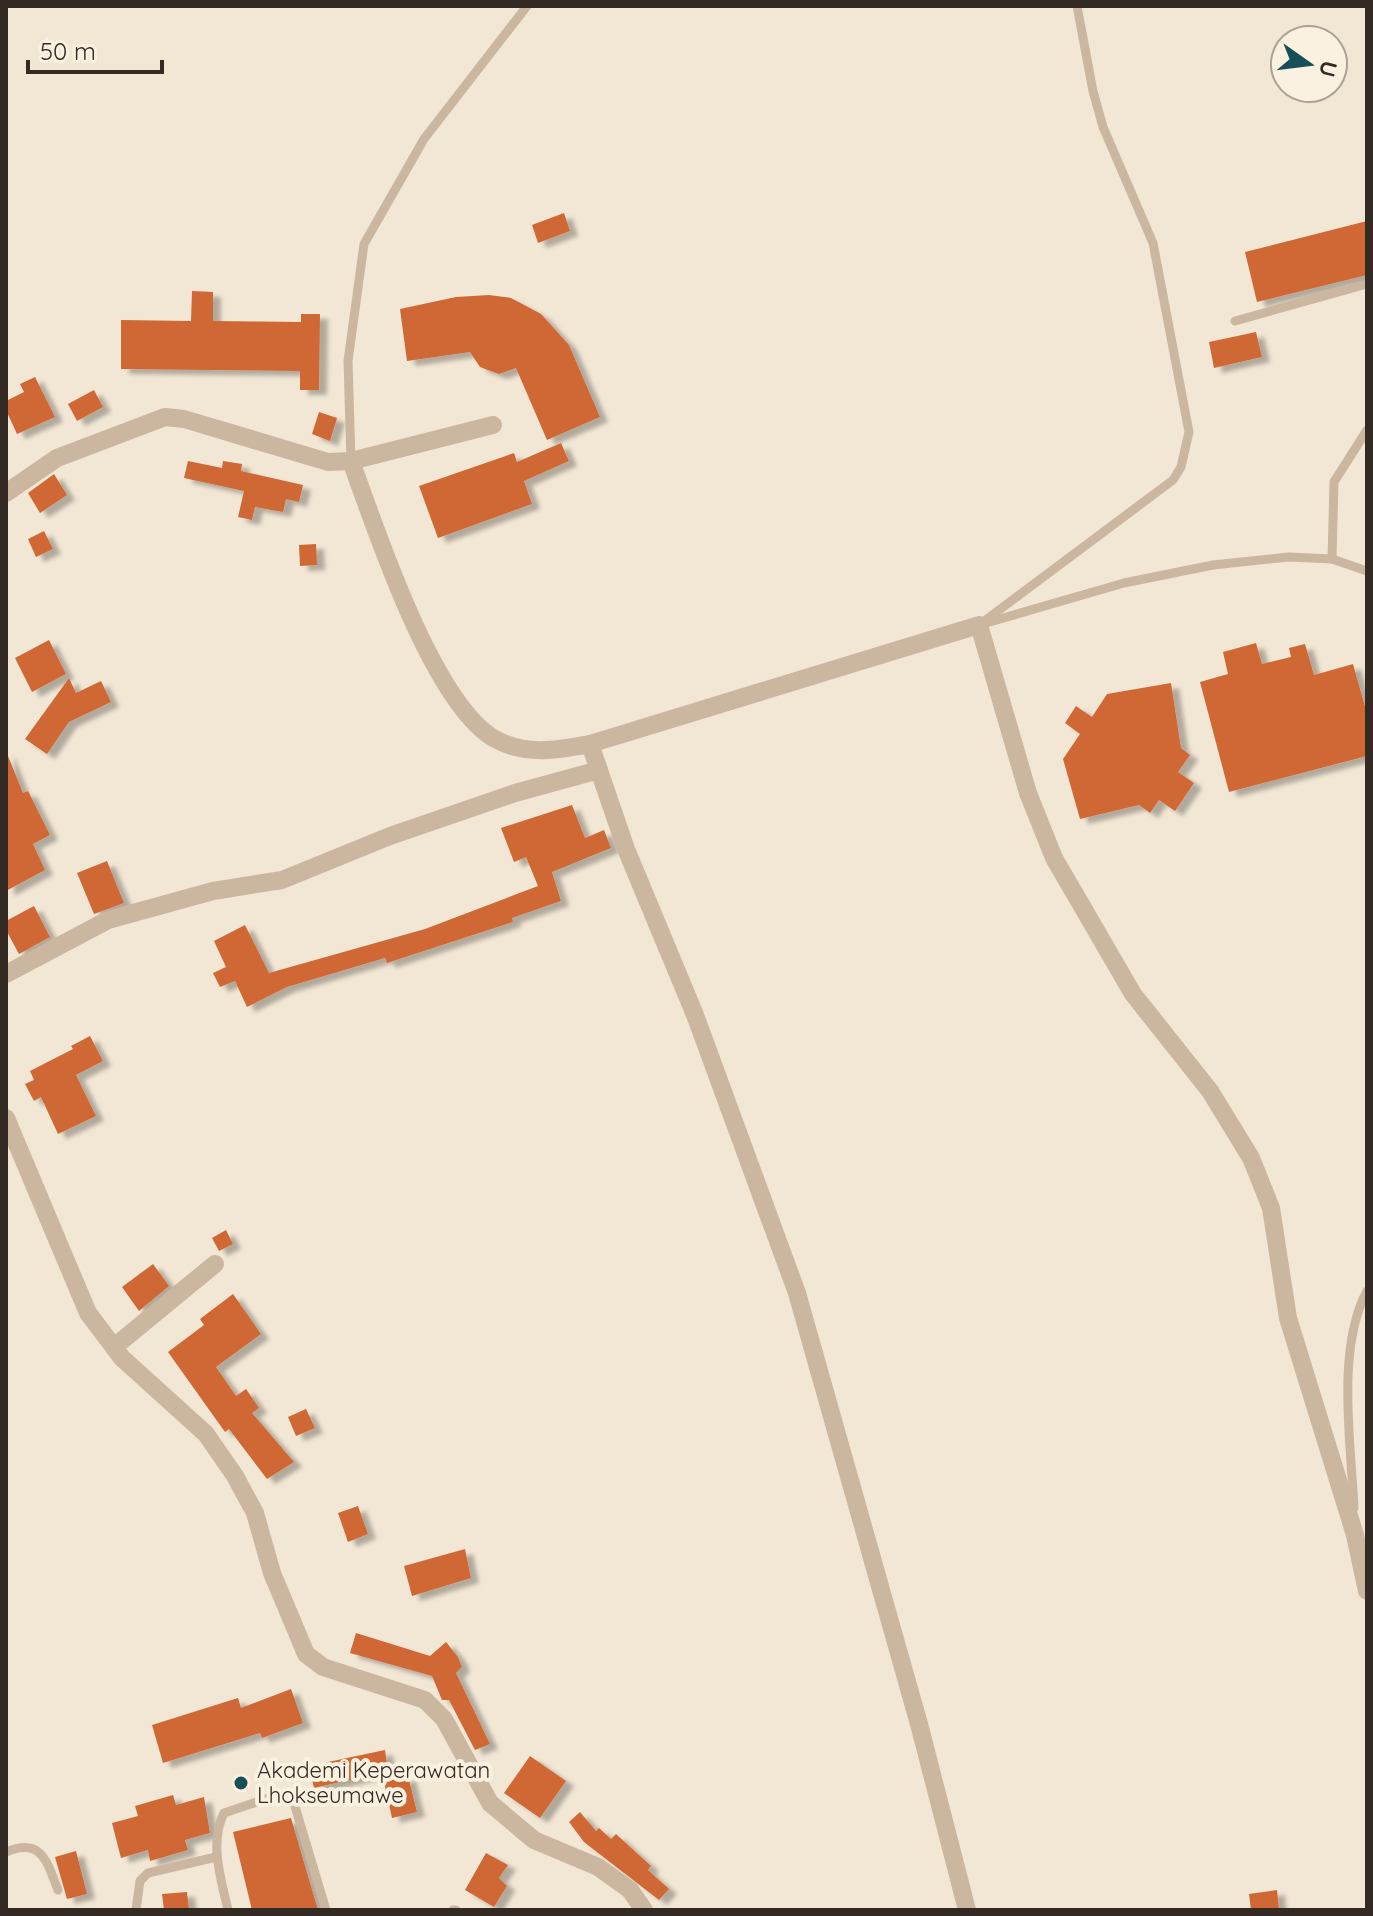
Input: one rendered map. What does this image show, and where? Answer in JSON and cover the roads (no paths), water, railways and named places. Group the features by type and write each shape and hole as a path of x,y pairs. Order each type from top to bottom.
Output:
{"street":[{"path":"6,493 57,458 165,417 184,419 328,462 351,461 493,425"},
{"path":"351,461 398,589 455,701 476,726 497,741 523,750 550,751 590,744 979,625 1028,793 1054,858 1133,994 1210,1091 1251,1158 1271,1208 1288,1318 1355,1535 1367,1591"},
{"path":"590,744 653,919 695,1015 797,1293 919,1724 967,1910"},
{"path":"6,974 108,920 213,891 282,880 390,836 515,793 599,770"},
{"path":"6,1118 88,1313 114,1347 162,1396 206,1434 235,1476 255,1513 272,1573 306,1654 323,1667 425,1700 444,1719 490,1803 534,1840 598,1867 630,1890 644,1910"},
{"path":"114,1347 215,1264"}],"lane":[{"path":"351,461 348,361 364,244 424,139 527,6"},
{"path":"979,625 1173,480 1186,450 1189,432 1153,243 1103,127 1077,6"},
{"path":"1235,321 1367,284"},
{"path":"1332,559 1334,482 1367,430"},
{"path":"979,625 1124,583 1213,565 1289,557 1332,559 1367,571"},
{"path":"1355,1535 1349,1379 1353,1320 1367,1291"},
{"path":"228,1910 216,1857 224,1813 278,1795 294,1803 326,1910"},
{"path":"6,1852 18,1847 30,1848 43,1855 58,1890"},
{"path":"136,1910 140,1881 148,1873 216,1857"}],"place":[{"name":"Akademi Keperawatan Lhokseumawe","path":"241,1783"}]}
